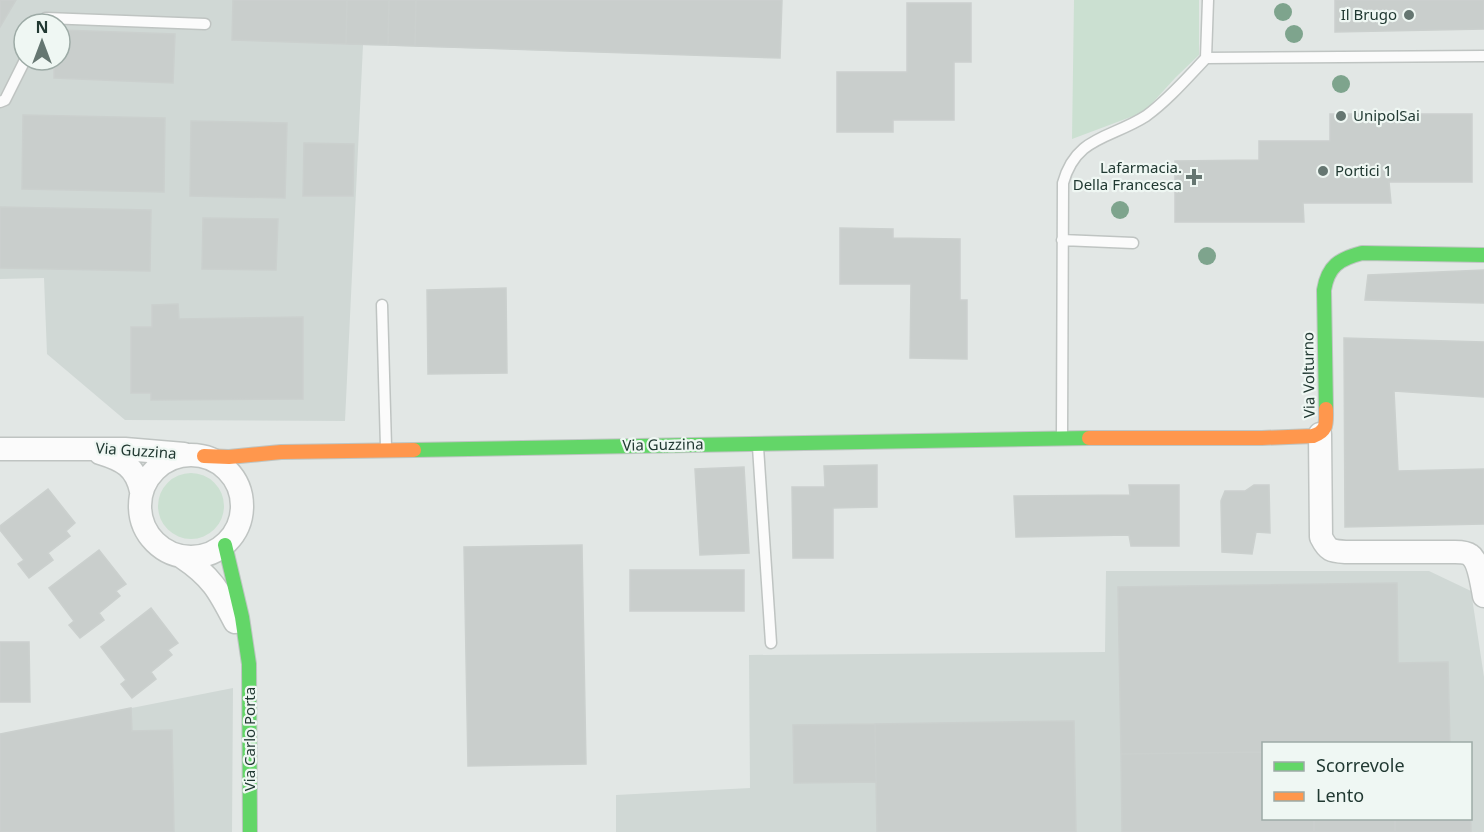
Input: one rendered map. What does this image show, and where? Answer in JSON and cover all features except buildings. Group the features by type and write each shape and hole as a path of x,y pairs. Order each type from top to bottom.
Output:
{"street":[{"name":"Via Volturno","path":"1044,439 1262,438 1305,437 1320,434 1325,430 1326,424 1324,290 1329,270 1347,256 1362,253 1484,255"},
{"path":"1320,434 1321,537 1326,546 1332,551 1346,552 1464,553 1470,555 1475,561 1484,596"},
{"name":"Via Guzzina","path":"0,449 137,449 229,457 281,452 1044,439"},
{"name":"Via Guzzina","path":"85,448 128,465 139,478 141,491"},
{"path":"236,480 281,452"},
{"path":"195,455 215,460 236,480 241,491 243,510 240,522 232,538 209,554 191,558 173,556 157,545 144,529 139,510 141,491 152,471 166,461 195,455"},
{"name":"Via Carlo Porta","path":"225,545 247,646 250,832"},
{"name":"Via Carlo Porta","path":"182,557 203,572 214,585 247,646"}],"lane":[{"path":"1062,438 1062,240 1063,183 1066,172 1085,146 1146,115 1165,100 1206,58 1208,0"},
{"path":"72,19 206,24"},
{"path":"1206,58 1484,56"},
{"path":"0,102 5,100 19,72"},
{"path":"1062,240 1133,243"},
{"path":"382,305 386,450"},
{"path":"758,443 771,643"}],"shaded area":[{"path":"0,0 782,0 780,58 363,45 345,421 125,420 47,354 44,278 0,279"},
{"path":"1106,571 1429,571 1471,591 1484,677 1484,832 616,832 616,795 750,788 749,655 1105,652"},
{"path":"233,688 232,832 0,832 0,734"}],"green space":[{"path":"1074,0 1199,0 1199,55 1144,112 1072,139"},
{"path":"197,473 215,482 222,493 224,506 222,519 215,530 204,537 185,539 167,530 160,519 158,500 167,482 178,475"}],"traffic: fast":[{"path":"1326,409 1324,290 1328,275 1336,265 1362,253 1484,255"},
{"path":"414,450 1089,438"},
{"path":"225,545 242,617 249,664 250,832"}],"traffic: slow":[{"path":"1089,438 1313,436 1324,429 1326,409"},
{"path":"204,456 414,450"}],"place":[{"name":"Il Brugo","path":"1409,15"},
{"name":"UnipolSai","path":"1341,116"},
{"name":"Portici 1","path":"1323,171"},
{"name":"Lafarmacia. Della Francesca","path":"1194,177"}]}
